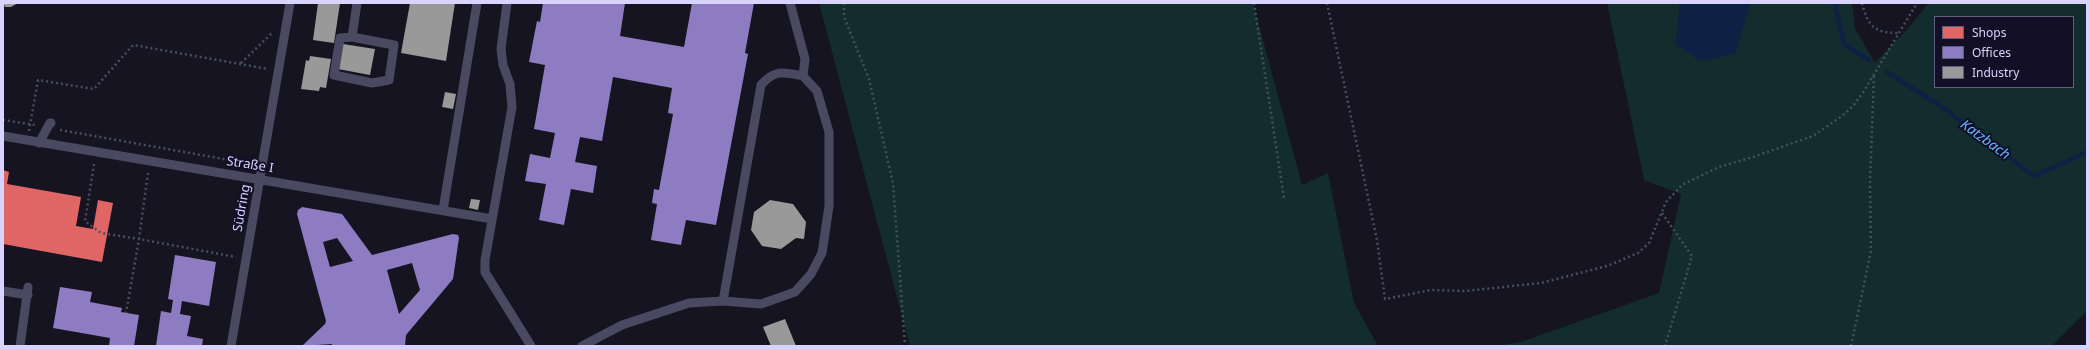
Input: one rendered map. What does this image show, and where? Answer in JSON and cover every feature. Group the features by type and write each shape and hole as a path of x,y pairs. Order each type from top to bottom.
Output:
{"lane":[{"name":"Südring","path":"231,346 290,3"},
{"path":"352,37 357,3"},
{"path":"444,210 477,3"},
{"path":"507,3 501,49 503,65 510,84 512,107 492,219 485,272 531,346"},
{"path":"790,3 805,59 803,76"},
{"path":"352,37 394,45 389,80 372,83 334,75 340,38 352,37"},
{"path":"582,346 622,325 689,303 723,301 761,304 796,292 811,274 822,253 829,206 829,132 817,92 803,76 782,72 769,75 761,85 723,301"},
{"path":"39,143 49,125"},
{"name":"Straße I","path":"3,136 492,219"},
{"path":"3,291 28,291 20,346"}],"path":[{"path":"844,3 844,17 869,79 893,183 906,346"},
{"path":"1254,3 1284,198"},
{"path":"1327,3 1378,240 1385,299 1431,290 1466,291 1540,283 1607,266 1638,253 1649,243 1661,213 1672,193 1682,185 1719,167 1754,158 1813,136 1832,124 1853,106 1917,3"},
{"path":"1862,3 1869,22 1876,29 1882,33 1898,33"},
{"path":"241,64 271,34 275,34"},
{"path":"29,125 38,80 94,89 133,45 268,69"},
{"path":"1851,346 1871,251 1870,182 1874,74"},
{"path":"3,120 29,125 49,125 251,164"},
{"path":"87,163 102,166"},
{"path":"94,164 85,221 101,233 246,259"},
{"path":"126,313 150,173 142,172"},
{"path":"1661,213 1692,256 1665,346"}],"green space":[{"path":"819,3 1253,3 1302,185 1328,173 1354,303 1378,346 910,346"},
{"path":"1607,3 1680,3 1676,45 1735,54 1750,3 1852,3 1855,28 1875,63 1912,24 1928,3 2087,3 2087,311 2052,346 1497,346 1521,342 1659,293 1681,194 1644,180"}],"water":[{"path":"1680,3 1750,3 1735,54 1700,61 1676,45"}],"building: Shops":[{"path":"3,170 9,172 7,184 81,197 76,226 93,229 98,200 113,203 102,262 3,244"}],"building: Offices":[{"path":"543,3 625,3 620,36 684,47 692,3 754,3 745,53 748,54 716,225 686,220 681,245 651,240 657,204 652,203 654,189 659,190 673,114 668,113 672,88 613,77 602,141 580,137 575,162 597,166 593,193 571,189 564,225 539,220 546,184 525,181 530,154 550,158 555,133 534,129 545,65 529,62 537,21 540,22"},
{"path":"302,207 342,214 372,255 453,234 458,235 459,238 453,279 406,335 405,346 332,346 332,344 302,346 325,324 326,321 297,214 298,210","holes":["337,238 353,261 330,267 323,242","412,263 420,290 399,314 387,270"]},
{"path":"175,255 216,262 209,306 182,301 180,314 191,316 187,336 203,339 202,346 156,346 161,311 171,313 173,300 168,299"},
{"path":"60,287 92,292 90,302 122,308 121,312 139,315 134,346 109,346 110,338 53,328"}],"building: Industry":[{"path":"3,3 18,3 11,7 5,7"},
{"path":"318,3 340,3 334,43 313,40"},
{"path":"410,3 455,3 446,61 401,53"},
{"path":"343,44 375,49 370,75 338,69"},
{"path":"310,56 331,59 326,88 320,87 319,91 301,89 306,60 309,61"},
{"path":"445,92 456,94 453,109 442,107"},
{"path":"471,199 480,200 478,210 469,208"},
{"path":"770,200 793,204 806,222 804,239 796,238 781,249 762,246 751,230 754,212"},
{"path":"785,319 796,346 771,346 763,327"}],"waterway":[{"name":"Katzbach","path":"1835,3 1844,44 1869,60"},
{"name":"Katzbach","path":"1887,72 1939,105 2034,176 2087,152"}]}
